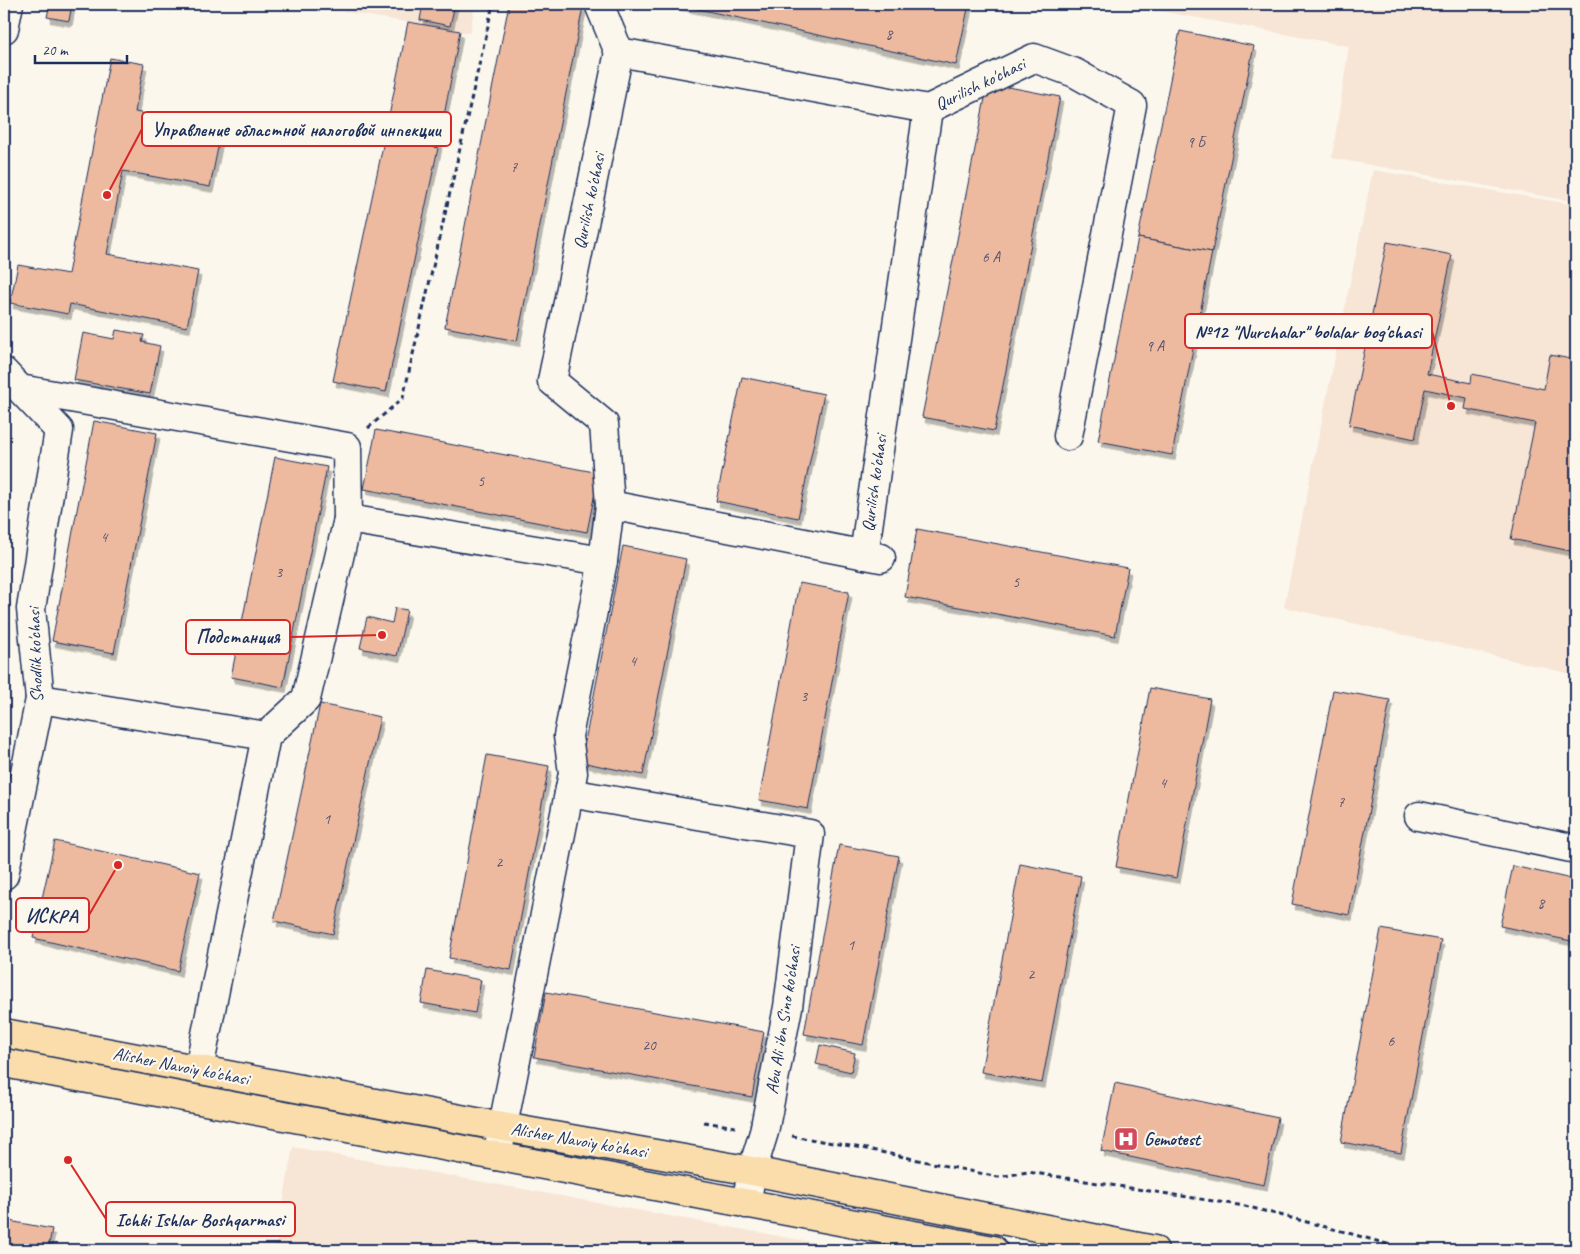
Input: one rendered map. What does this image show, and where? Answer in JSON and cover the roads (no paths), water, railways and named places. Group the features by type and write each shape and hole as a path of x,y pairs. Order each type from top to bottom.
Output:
{"main road":[{"name":"Alisher Navoiy ko'chasi","path":"4,1033 503,1127 752,1171 1154,1250"},
{"name":"Alisher Navoiy ko'chasi","path":"4,1063 993,1250"}],"street":[{"path":"4,29 9,4"},
{"path":"599,4 619,52 928,109"},
{"name":"Qurilish ko'chasi","path":"619,52 552,381 604,424 610,505 872,556 928,109 1034,58 1075,74 1132,105 1068,436"},
{"path":"12,380 347,447 348,520 306,698 266,736 200,1069"},
{"name":"Shodlik ko'chasi","path":"4,875 40,699 31,609 59,430 12,380"},
{"path":"496,1156 573,773 568,736 602,561 610,505"},
{"path":"348,520 602,561"},
{"path":"40,699 266,736"},
{"name":"Abu Ali ibn Sino ko'chasi","path":"569,793 810,834 788,1007 764,1132 752,1171 746,1204"},
{"path":"1419,816 1576,849"}],"place":[{"name":"Управление областной налоговой инпекции","path":"107,195"},
{"name":"№12 \"Nurchalar\" bolalar bog'chasi","path":"1451,406"},
{"name":"Подстанция","path":"382,635"},
{"name":"ИСКРА","path":"118,865"},
{"name":"Gemotest","path":"1126,1139"},
{"name":"Ichki Ishlar Boshqarmasi","path":"68,1160"}]}
